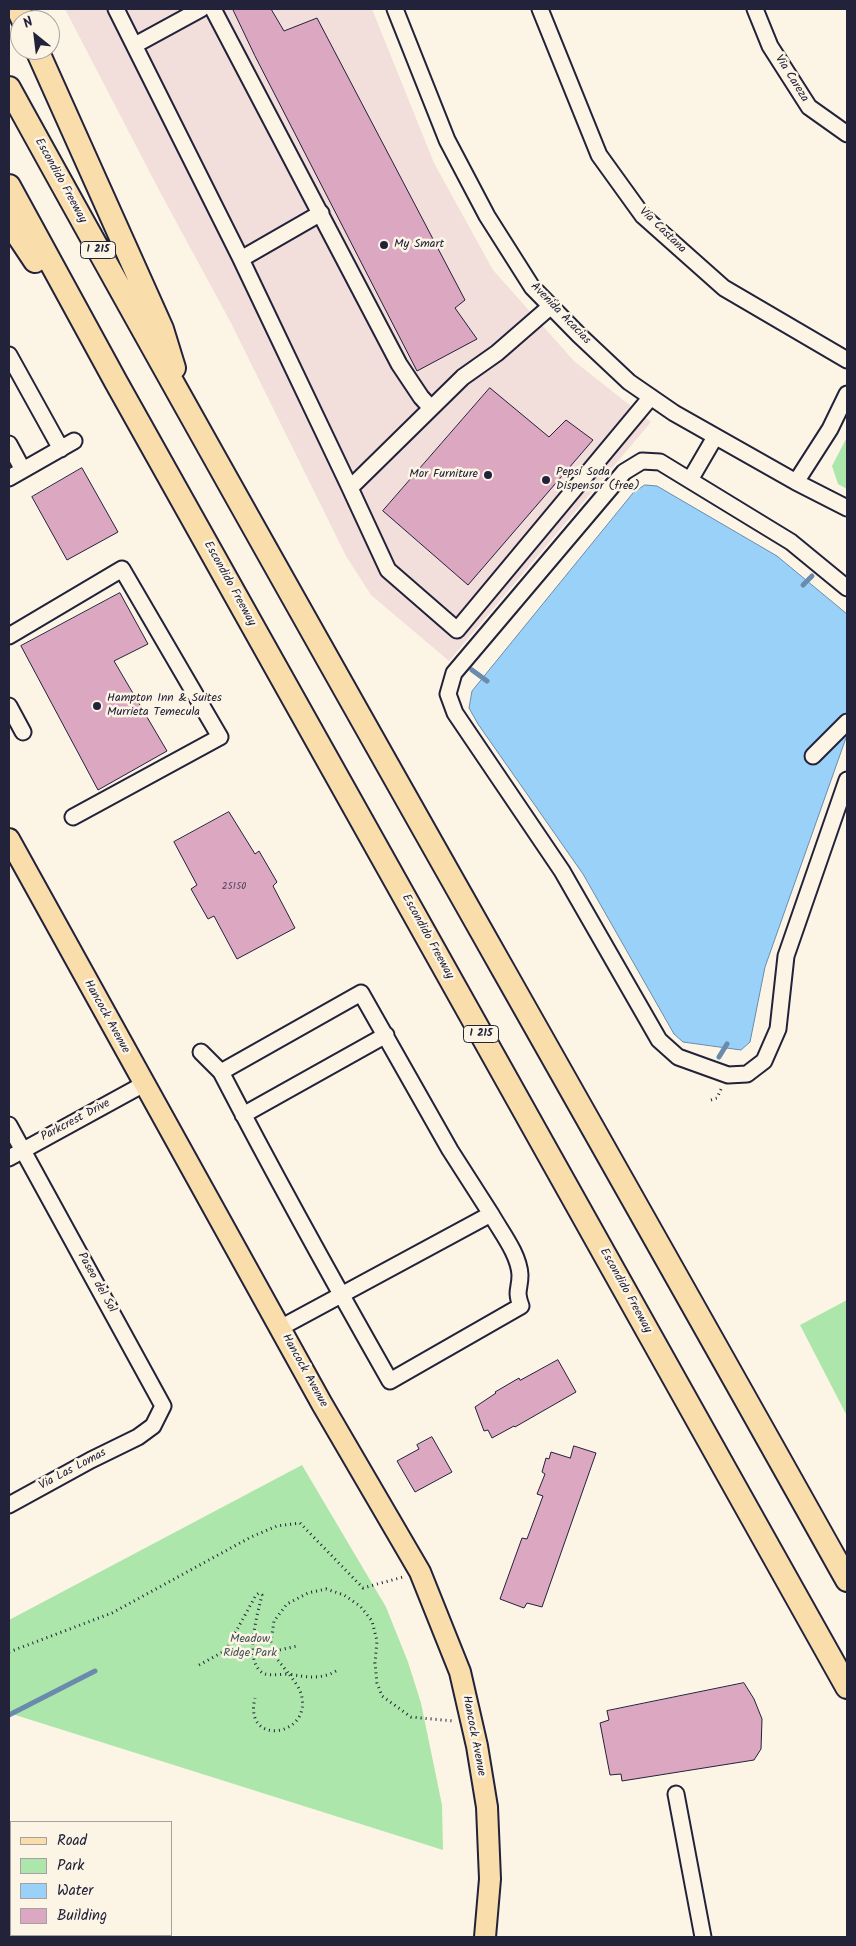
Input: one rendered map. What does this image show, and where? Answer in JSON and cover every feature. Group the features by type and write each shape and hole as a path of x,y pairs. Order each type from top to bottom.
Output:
{"highway":[{"path":"41,60 162,329 187,412"},
{"name":"Escondido Freeway","path":"9,88 187,412 599,1136 847,1580"},
{"name":"Escondido Freeway","path":"9,186 116,382 847,1687"},
{"path":"9,222 116,382"}],"main road":[{"name":"Hancock Avenue","path":"9,839 280,1328 420,1572 460,1672 486,1807 490,1879 485,1937"}],"street":[{"path":"116,9 241,259 388,570 457,630 651,397"},
{"path":"135,45 201,9"},
{"path":"213,9 399,364 421,397 431,408"},
{"name":"Avenida Acacias","path":"395,9 447,140 487,216 532,287 629,382 715,438 847,508"},
{"name":"Via Castana","path":"540,9 599,155 643,216 724,288 847,360"},
{"name":"Via Careza","path":"754,9 770,46 809,107 847,134"},
{"path":"241,259 321,213"},
{"path":"350,488 464,377 496,353 551,306"},
{"path":"9,355 67,445 9,478"},
{"path":"796,482 830,429 847,394"},
{"path":"690,480 715,438"},
{"path":"9,444 23,470"},
{"path":"847,588 791,542 660,462 642,461 624,472 454,674 448,694 455,713 562,871 659,1040 678,1057 728,1075 747,1074 764,1061 778,1029 786,956 847,780"},
{"path":"9,636 122,568 220,737 73,817"},
{"path":"9,706 23,732"},
{"path":"813,756 847,722"},
{"path":"201,1052 221,1072 341,1295 390,1381 521,1306 517,1294 520,1274 515,1256 450,1150 361,992 221,1072"},
{"path":"243,1115 386,1036"},
{"name":"Parkcrest Drive","path":"9,1158 144,1084"},
{"name":"Paseo del Sol","path":"9,1125 163,1406 153,1426 138,1437"},
{"path":"280,1328 491,1214"},
{"name":"Via Las Lomas","path":"9,1505 91,1460 138,1437"},
{"path":"676,1794 703,1937"}],"path":[{"path":"9,1652 112,1613 251,1537 277,1526 300,1523 363,1588 420,1572"},
{"path":"255,1698 254,1716 265,1729 273,1732 284,1730 293,1725 302,1708 303,1699 300,1690 277,1659 274,1651 271,1642 274,1621 287,1604 308,1593 326,1589 344,1595 360,1606 372,1621 377,1641 375,1663 377,1683 382,1696 411,1716 471,1723"},
{"path":"199,1665 223,1652 256,1594 259,1593 262,1595 253,1637 253,1653 256,1666 265,1674 289,1674 315,1678 326,1676 336,1671"},
{"path":"274,1651 297,1646"}],"shaded area":[{"path":"65,9 372,9 434,163 493,270 574,361 651,422 449,661 371,595 346,556 231,323"}],"green space":[{"path":"847,437 847,489 838,484 832,466"},
{"path":"847,1300 847,1416 800,1325"},
{"name":"Meadow Ridge Park","path":"302,1465 386,1607 408,1662 421,1703 442,1805 443,1850 9,1713 9,1620"}],"water":[{"path":"645,485 657,486 777,556 847,614 847,735 765,967 750,1042 741,1050 683,1042 674,1034 583,874 478,724 469,708 472,691 633,493"}],"building":[{"path":"233,9 271,9 284,31 317,18 465,300 455,308 477,339 417,371 255,56"},
{"name":"Mor Furniture","path":"490,388 549,437 566,420 593,440 468,585 383,511"},
{"path":"82,468 118,532 67,560 32,497"},
{"name":"Hampton Inn & Suites Murrieta Temecula","path":"120,593 148,644 114,661 167,751 98,790 21,646"},
{"path":"229,812 255,854 259,851 277,882 273,886 295,928 237,959 214,916 208,919 191,889 197,885 174,842"},
{"path":"558,1360 576,1392 492,1438 488,1430 484,1431 475,1407 495,1392 519,1378 520,1380"},
{"path":"432,1437 452,1472 415,1492 397,1461 419,1449 417,1445"},
{"path":"574,1446 596,1453 542,1607 527,1603 524,1608 500,1599 522,1538 527,1539 543,1496 537,1494 545,1474 542,1472 546,1458 549,1459 551,1452 570,1458"},
{"path":"744,1683 754,1699 762,1719 761,1749 754,1760 622,1781 621,1774 610,1775 600,1723 609,1720 607,1711"}],"waterway":[{"path":"803,585 812,576"},
{"path":"472,670 487,681"},
{"path":"719,1057 727,1044"},
{"path":"9,1715 95,1671"}],"place":[{"name":"My Smart","path":"384,245"},
{"name":"Mor Furniture","path":"488,475"},
{"name":"Pepsi Soda Dispensor (free)","path":"546,480"},
{"name":"Hampton Inn & Suites Murrieta Temecula","path":"97,706"}]}
